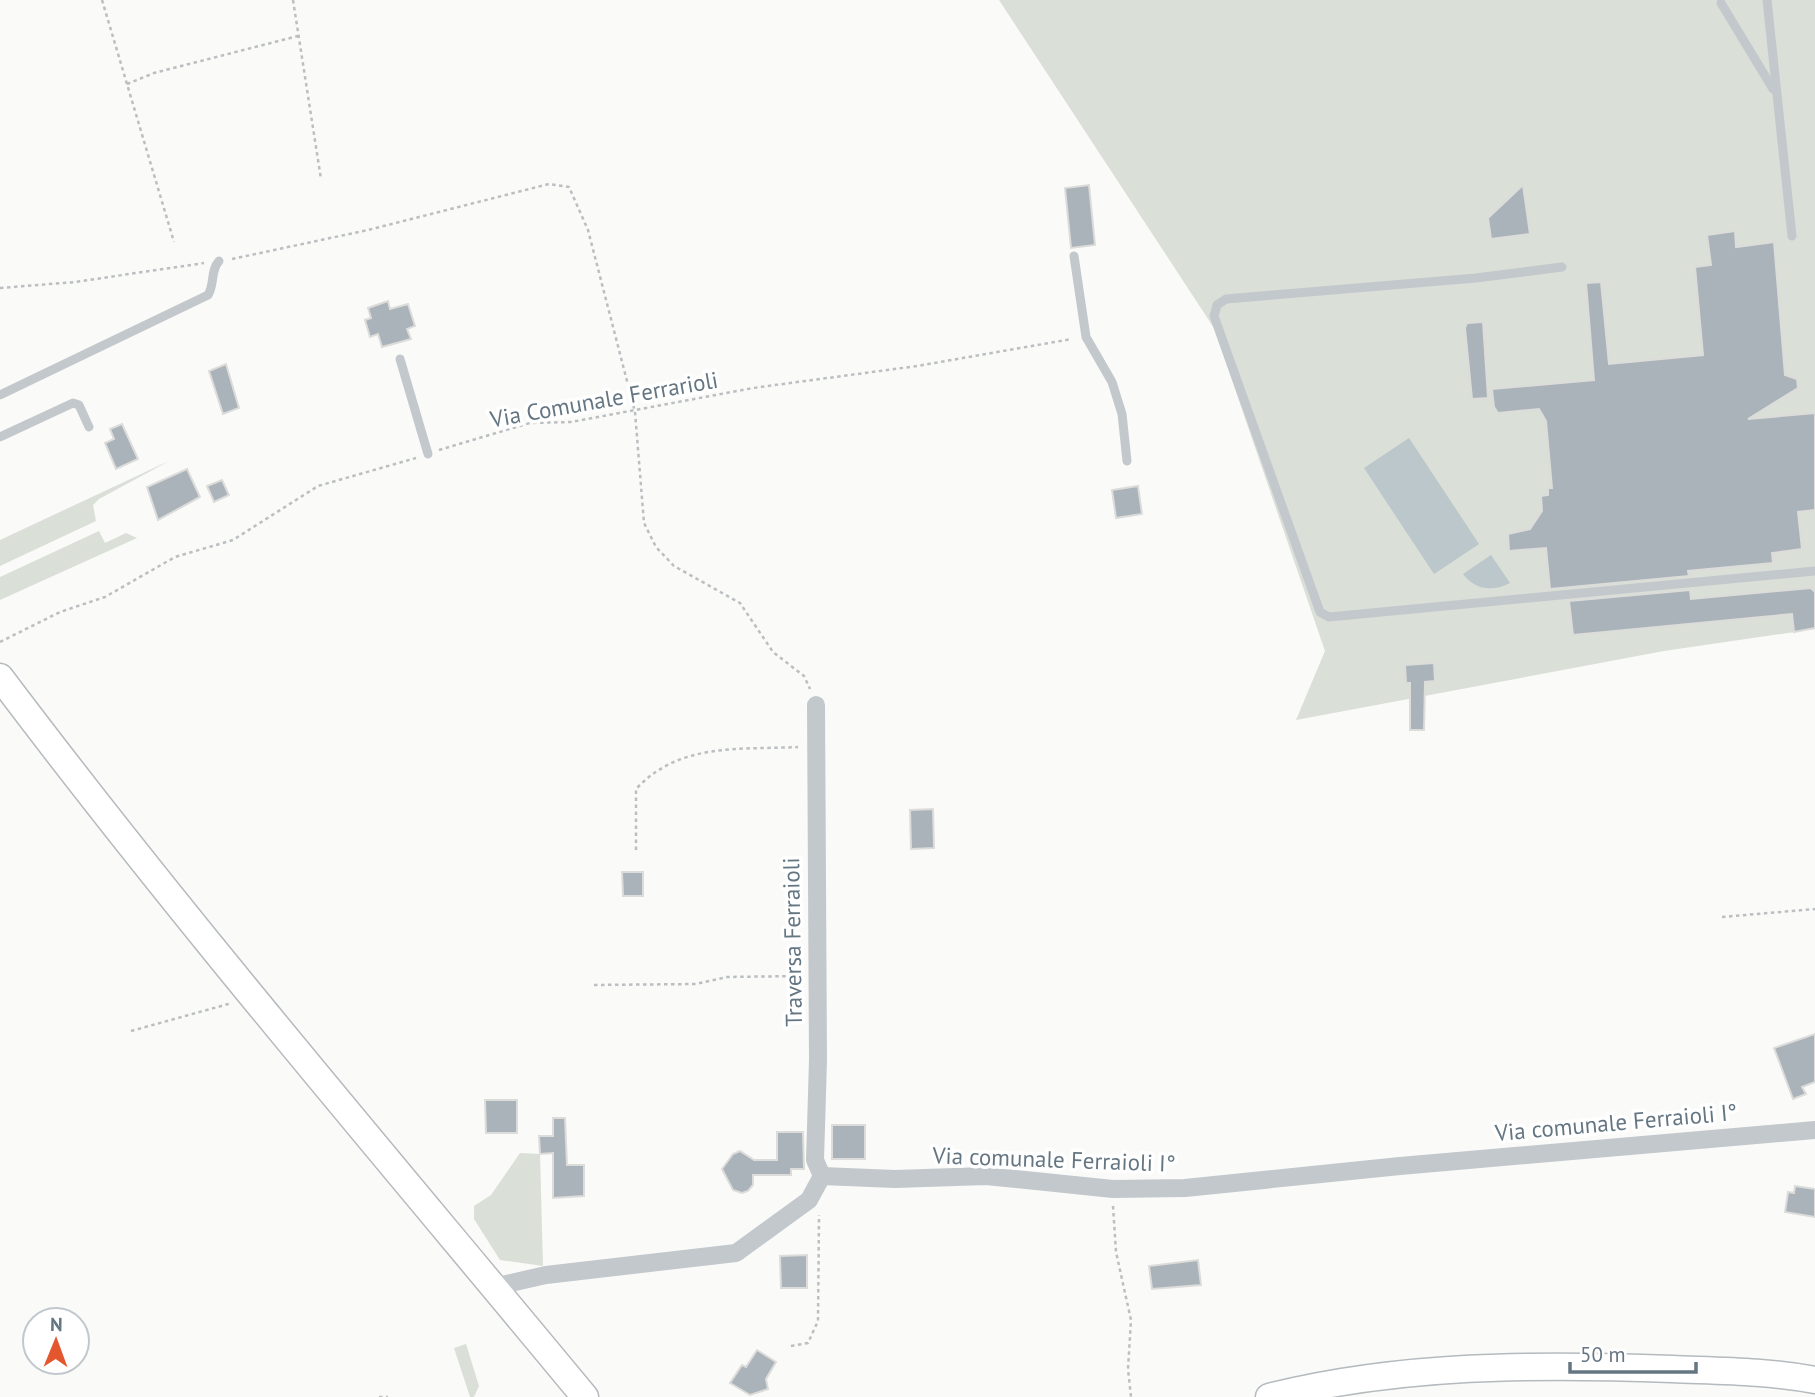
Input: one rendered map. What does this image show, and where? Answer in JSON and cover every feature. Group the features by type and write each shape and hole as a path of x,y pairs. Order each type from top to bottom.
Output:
{"main road":[{"path":"0,677 96,805 584,1397"},
{"path":"1269,1397 1339,1382 1426,1371 1599,1366 1754,1373 1815,1380"},
{"path":"1754,1373 1815,1367"}],"street":[{"name":"Traversa Ferraioli","path":"816,705 818,1060 815,1160 822,1176"},
{"name":"Via comunale Ferraioli I°","path":"822,1176 885,1179 986,1177 1052,1180 1113,1189 1185,1188 1399,1166 1815,1130"},
{"path":"494,1287 546,1275 722,1257 746,1248 815,1194 822,1176"}],"lane":[{"path":"1767,0 1792,236"},
{"path":"1722,1 1775,92"},
{"path":"1074,256 1086,337 1112,382 1122,414 1127,461"},
{"path":"0,395 208,295 212,289 214,267 219,261"},
{"path":"1562,267 1476,278 1226,299 1217,305 1214,316 1320,612 1329,617 1815,571"},
{"path":"400,359 428,454"},
{"path":"0,437 73,403 79,405 89,427"}],"path":[{"path":"102,0 174,242"},
{"path":"293,0 321,179"},
{"path":"125,84 154,73 298,36"},
{"path":"0,288 75,282 219,261 560,184 569,187 588,230 635,412 644,523 656,547 674,566 740,603 773,652 804,676 816,705"},
{"name":"Via Comunale Ferrarioli","path":"0,642 60,612 105,597 175,557 233,540 318,486 530,423 570,422 635,412 753,388 918,366 1086,337"},
{"path":"636,850 636,789 664,766 715,748 743,750 816,746"},
{"path":"1722,917 1815,909"},
{"path":"594,985 696,984 727,977 817,975"},
{"path":"131,1031 252,997"},
{"path":"1113,1189 1116,1252 1131,1321 1128,1369 1131,1397"},
{"path":"791,1346 808,1343 818,1321 819,1215 815,1194"},
{"path":"379,1397 388,1397"}],"shaded area":[{"path":"999,0 1815,0 1815,629 1664,651 1296,720 1325,651 1214,328"},
{"path":"1409,438 1479,544 1434,574 1364,468"},
{"path":"171,460 99,499 93,505 96,521 0,566 0,540"},
{"path":"99,531 105,543 126,533 137,538 0,600 0,577"},
{"path":"1491,555 1510,583 1497,588 1485,588 1473,583 1463,574"},
{"path":"520,1153 540,1154 543,1266 500,1260 474,1219 474,1206 491,1195"},
{"path":"466,1344 479,1386 474,1397 470,1397 454,1348"}],"building":[{"path":"1089,185 1095,245 1071,248 1065,188"},
{"path":"1523,185 1530,234 1491,239 1488,218"},
{"path":"1735,231 1736,247 1774,242 1785,375 1797,379 1798,388 1748,419 1815,413 1815,510 1798,512 1802,549 1772,553 1773,563 1688,571 1689,576 1550,589 1546,548 1509,551 1508,534 1530,529 1542,511 1541,496 1548,495 1548,488 1552,488 1546,421 1539,409 1498,413 1494,407 1492,389 1594,380 1586,283 1601,282 1609,364 1703,355 1695,267 1711,265 1707,235"},
{"path":"388,301 390,309 408,304 415,326 407,329 411,339 382,347 378,334 370,337 365,320 371,318 368,308"},
{"path":"1483,322 1488,398 1472,399 1465,328 1467,323"},
{"path":"226,364 239,408 223,414 209,371"},
{"path":"122,424 138,459 116,469 105,443 114,439 110,429"},
{"path":"187,469 200,497 158,520 147,487"},
{"path":"222,480 229,495 214,502 207,486"},
{"path":"1138,486 1142,514 1116,518 1112,490"},
{"path":"1811,588 1815,592 1815,628 1794,632 1792,614 1573,635 1569,601 1690,590 1691,599"},
{"path":"1434,663 1435,681 1425,682 1424,730 1410,730 1410,683 1406,683 1405,665"},
{"path":"933,809 934,848 911,849 910,810"},
{"path":"622,872 643,872 643,896 623,896"},
{"path":"1815,1034 1815,1082 1802,1087 1806,1094 1793,1099 1774,1048"},
{"path":"485,1100 517,1100 517,1133 486,1133"},
{"path":"553,1118 565,1118 567,1165 584,1165 584,1196 553,1198 553,1153 540,1154 539,1136 553,1136"},
{"path":"832,1125 865,1125 865,1159 832,1159"},
{"path":"777,1132 803,1132 804,1169 791,1169 791,1175 753,1175 753,1185 748,1191 742,1193 733,1190 722,1169 733,1154 740,1151 754,1160 777,1160"},
{"path":"1795,1186 1815,1189 1815,1217 1785,1212 1788,1192 1794,1193"},
{"path":"807,1255 807,1288 781,1288 780,1256"},
{"path":"1198,1260 1201,1285 1152,1289 1149,1266"},
{"path":"757,1350 776,1362 766,1379 768,1389 750,1395 730,1383 742,1365 746,1367"}]}
